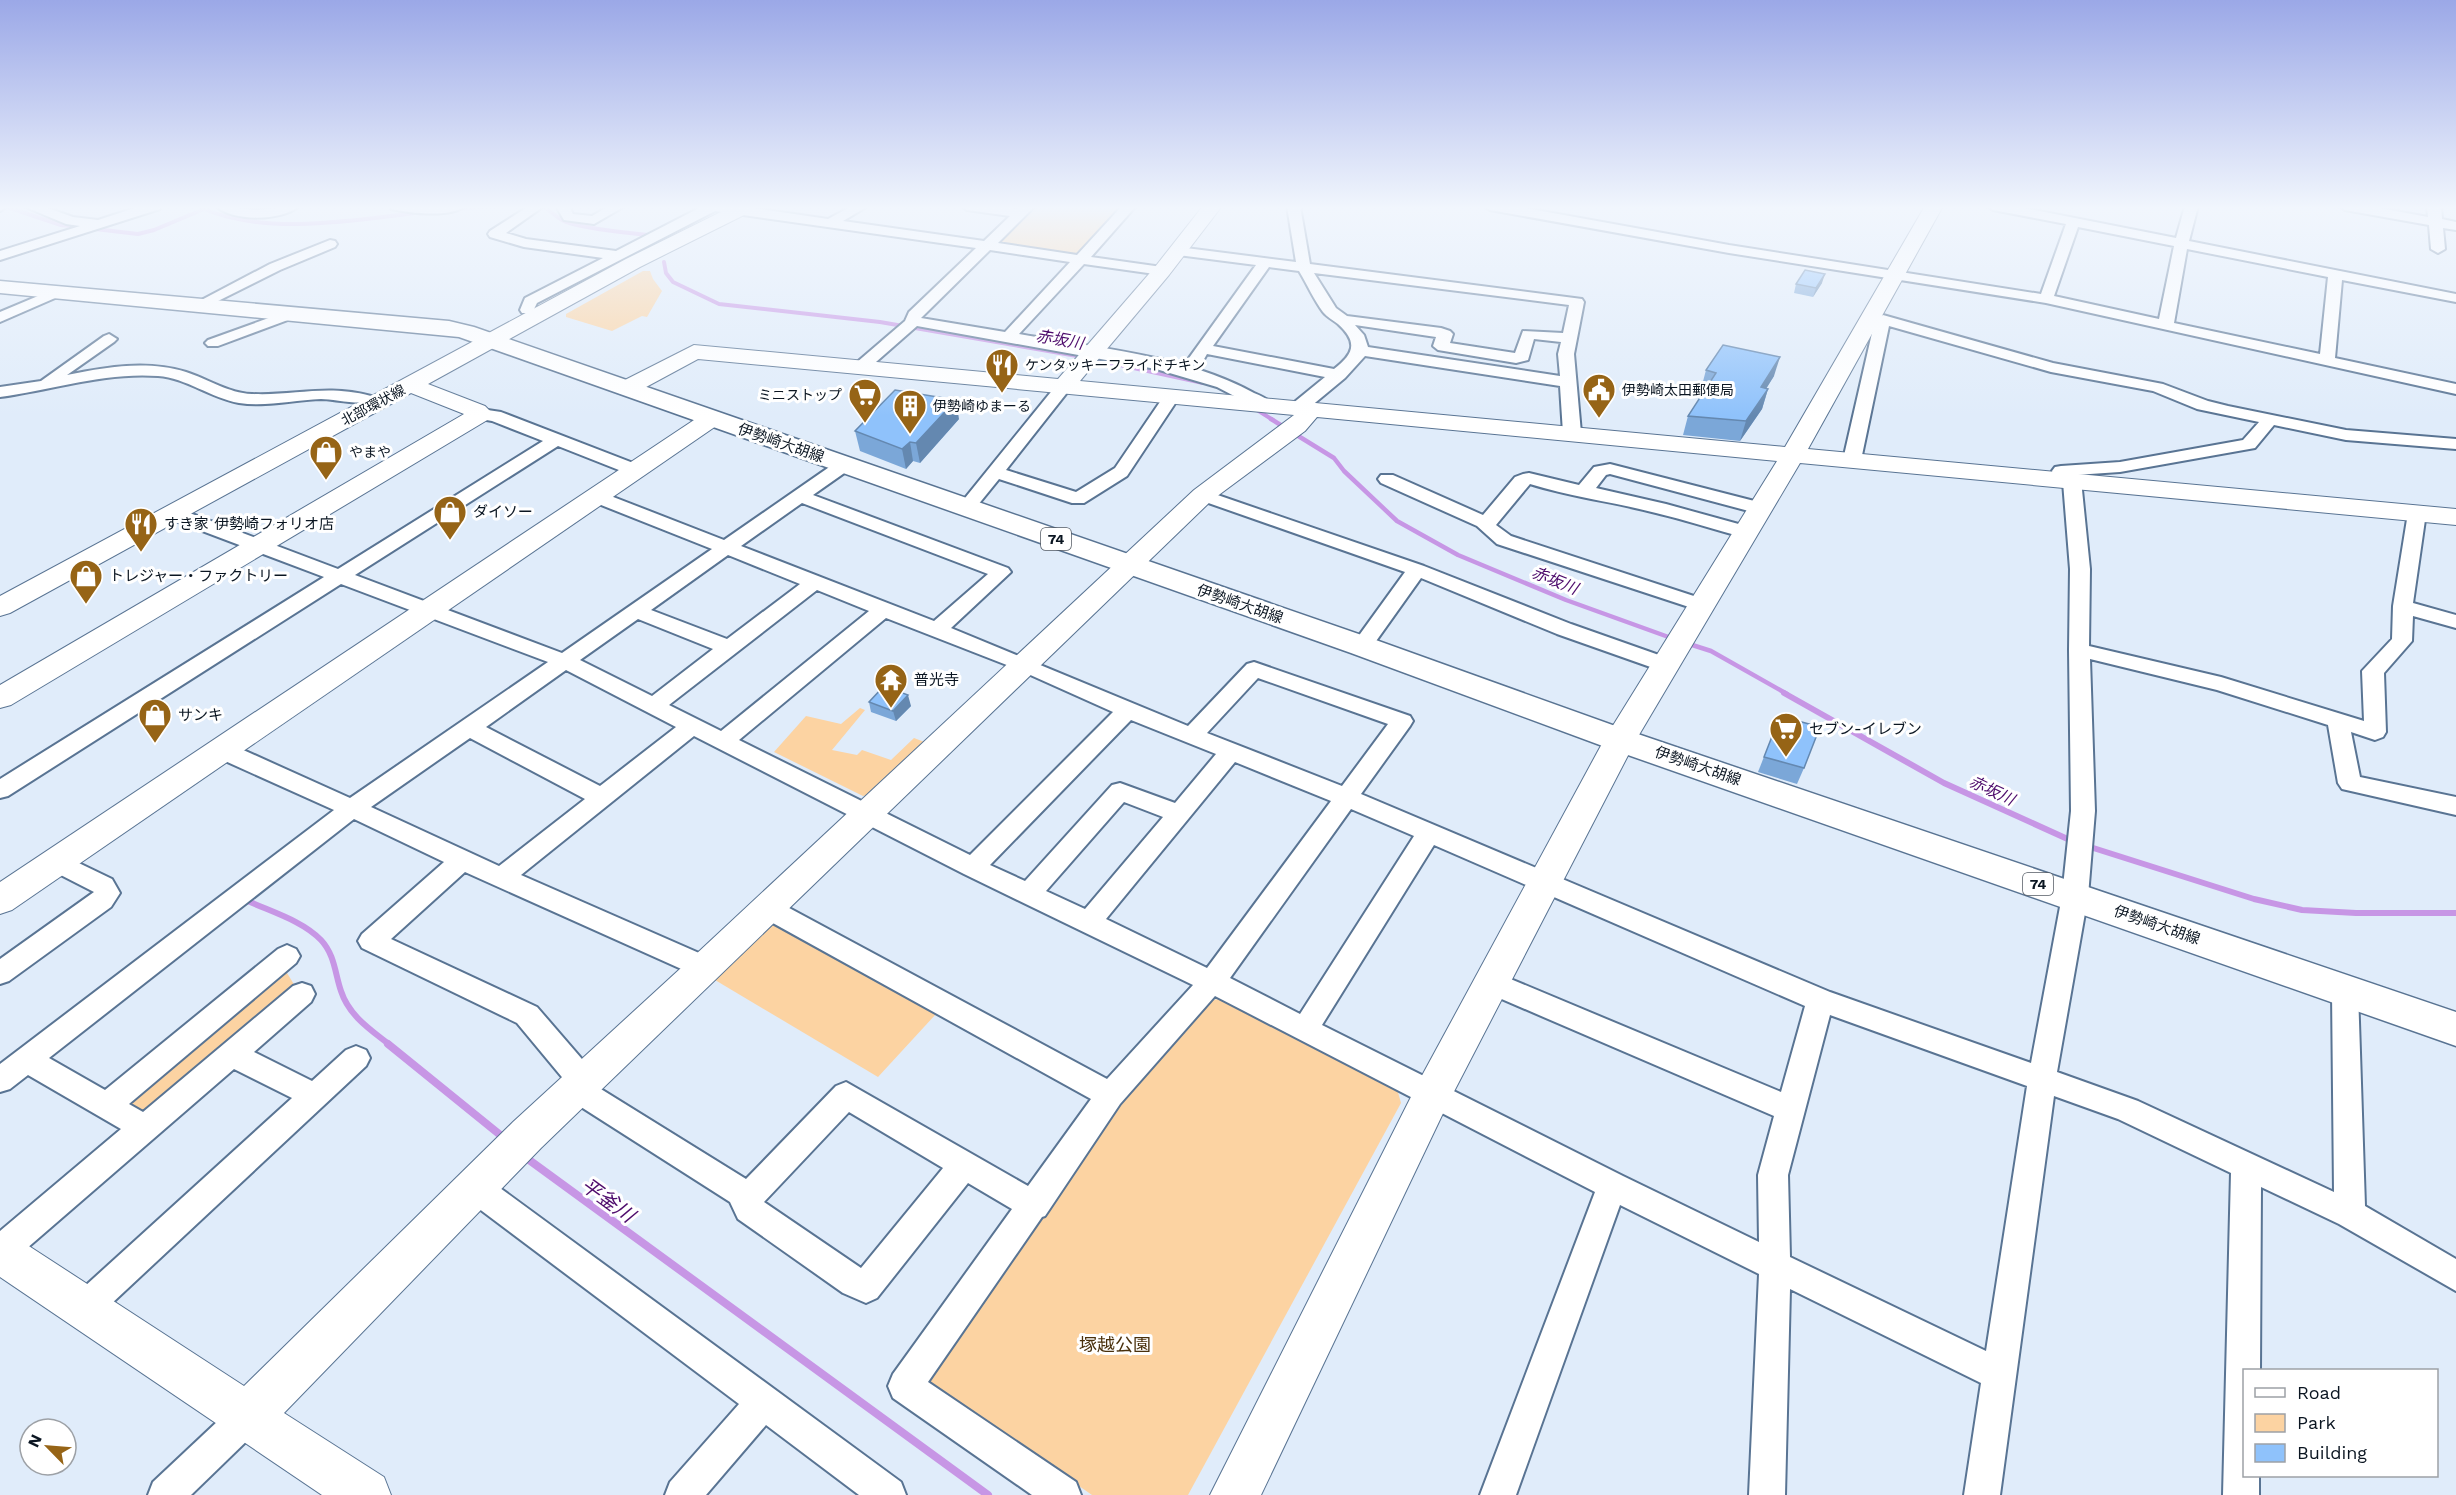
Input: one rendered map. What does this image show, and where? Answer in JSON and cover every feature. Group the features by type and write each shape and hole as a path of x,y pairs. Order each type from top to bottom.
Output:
{"main road":[{"name":"伊勢崎大胡線","path":"0,286 449,328 967,507 1362,646 1620,740 2076,883 2345,992 2456,1029"}],"street":[{"path":"199,305 257,276"},
{"path":"526,310 530,301 577,276"},
{"name":"北部環状線","path":"0,607 410,385 485,339 526,310 591,276"},
{"name":"北部環状線","path":"0,592 365,399 608,276"},
{"path":"862,366 914,321 914,315 955,276"},
{"path":"1009,336 1065,276"},
{"path":"967,507 1065,385 1158,276"},
{"path":"1186,371 1255,276"},
{"path":"166,1495 247,1417 527,1135 769,909 867,813 1203,495 1298,420 1357,358 1360,351 1356,335 1344,321 1330,311 1309,276"},
{"path":"1375,276 1577,302 1566,354 1572,433"},
{"path":"1235,1495 1432,1095 1620,740 1793,454 1892,276"},
{"path":"1904,276 2046,299 2456,389"},
{"path":"2046,299 2054,276"},
{"path":"2166,324 2175,276"},
{"path":"2327,360 2335,276"},
{"path":"2344,276 2456,298"},
{"path":"0,317 57,292"},
{"path":"213,343 291,314"},
{"path":"1344,321 1354,320 1441,333 1444,334 1441,346 1443,347 1516,358 1522,357 1528,334 1571,338"},
{"path":"1852,460 1883,320 2051,367 2148,385 2203,405 2346,435 2456,444"},
{"path":"914,321 1009,336 1088,358 1186,371 1238,388 1264,405 1298,420 1572,433 2456,517"},
{"path":"46,383 109,339"},
{"path":"1204,349 1339,375"},
{"path":"1360,351 1568,382"},
{"path":"627,388 694,352 1264,405"},
{"path":"0,392 117,373 160,371 190,378 222,393 243,398 335,392 365,399"},
{"path":"410,385 481,414 495,416 635,470"},
{"path":"997,472 1078,498 1122,472 1172,396"},
{"path":"0,698 481,414"},
{"path":"0,900 711,419"},
{"path":"1982,1495 2042,1078 2076,883 2083,811 2079,650 2080,569 2066,479 2061,471 2120,467 2249,444 2271,419"},
{"path":"0,790 556,440"},
{"path":"0,1080 352,807 469,728 843,465"},
{"path":"1584,491 1600,471 1610,468 1761,508"},
{"path":"1486,523 1521,481 1529,478 1568,490 1584,491 1660,508 1746,532"},
{"path":"1387,479 1486,523 1487,527 1504,540 1702,604"},
{"path":"1203,495 1417,570 1564,629 1666,665"},
{"path":"597,496 1024,664 1128,710 1345,797 1820,1000 2128,1110 2350,1214 2456,1276"},
{"path":"800,496 1001,572 937,630"},
{"path":"172,513 564,661 1028,894 1212,982 1612,1186 1998,1374"},
{"path":"2079,650 2221,684 2375,732 2373,671 2402,641 2403,606 2417,513"},
{"path":"1362,646 1417,570"},
{"path":"653,706 815,582"},
{"path":"2403,606 2456,622"},
{"path":"723,741 883,610"},
{"path":"636,611 729,648"},
{"path":"1063,1495 904,1386 1034,1206 1110,1095 1212,982 1402,721 1254,669 1192,735"},
{"path":"974,867 1128,710"},
{"path":"2338,721 2350,783 2456,806"},
{"path":"501,878 692,726"},
{"path":"469,728 601,797"},
{"path":"222,750 352,807 501,878 706,968"},
{"path":"1088,923 1231,752"},
{"path":"1028,894 1120,791 1179,814"},
{"path":"1305,1029 1430,833"},
{"path":"462,860 371,941 527,1015 580,1085 741,1192 749,1209 854,1282 866,1287 964,1166"},
{"path":"0,973 102,900 107,893 103,886 58,862"},
{"path":"769,909 1110,1095"},
{"path":"106,1107 287,956"},
{"path":"1491,983 1789,1109"},
{"path":"2345,992 2350,1214"},
{"path":"302,994 0,1252 366,1495"},
{"path":"1767,1495 1775,1267 1773,1175 1820,1000"},
{"path":"231,1054 315,1096"},
{"path":"84,1308 356,1058"},
{"path":"26,1059 145,1128"},
{"path":"745,1201 846,1095 1034,1206"},
{"path":"2241,1495 2246,1164"},
{"path":"481,1181 489,1198 888,1495"},
{"path":"1498,1495 1612,1186"},
{"path":"683,1495 763,1402"}],"green space":[{"path":"634,276 652,276 662,291 647,317 642,316 612,331 566,317 566,314"},
{"path":"860,708 865,710 832,750 857,755 862,750 891,760 914,738 927,743 871,794 863,796 774,752 806,716 841,724"},
{"path":"772,924 936,1014 878,1077 710,977"},
{"path":"284,968 298,991 143,1116 127,1108 125,1100"},
{"name":"塚越公園","path":"1219,999 1396,1085 1401,1103 1188,1495 1092,1495 932,1384 928,1374 1118,1104 1206,1001"}],"building":[{"path":"1801,276 1824,276 1816,288 1796,284"},
{"path":"1723,345 1780,357 1761,387 1768,389 1746,421 1688,416 1716,373 1706,370"},
{"path":"895,390 956,400 916,443 910,442 902,449 855,431"},
{"path":"884,686 908,695 893,711 869,702"},
{"name":"セブン-イレブン","path":"1780,716 1820,727 1804,768 1764,757"}],"waterway":[{"name":"赤坂川","path":"668,276 673,282 719,304 880,322 1083,357"},
{"name":"赤坂川","path":"1092,359 1203,383"},
{"name":"赤坂川","path":"1254,408 1273,420"},
{"name":"赤坂川","path":"1271,419 1287,429"},
{"name":"赤坂川","path":"1295,434 1334,458 1344,471 1397,521 1458,555 1566,600 1674,639"},
{"name":"赤坂川","path":"1686,643 1711,651 1787,694"},
{"name":"赤坂川","path":"1784,693 1944,783 2072,841"},
{"name":"赤坂川","path":"2087,846 2254,899 2302,910 2356,913 2456,913"},
{"name":"平釜川","path":"248,901 296,922 321,940 332,958 341,991 349,1008 361,1022 390,1045"},
{"name":"平釜川","path":"388,1044 504,1138"},
{"name":"平釜川","path":"525,1157 988,1495"}],"place":[{"name":"ケンタッキーフライドチキン","path":"1002,394"},
{"name":"伊勢崎太田郵便局","path":"1599,419"},
{"name":"ミニストップ","path":"865,424"},
{"name":"伊勢崎ゆまーる","path":"910,435"},
{"name":"やまや","path":"326,481"},
{"name":"ダイソー","path":"450,541"},
{"name":"すき家 伊勢崎フォリオ店","path":"141,553"},
{"name":"トレジャー・ファクトリー","path":"86,605"},
{"name":"普光寺","path":"891,709"},
{"name":"サンキ","path":"155,744"},
{"name":"セブン-イレブン","path":"1786,758"}]}
